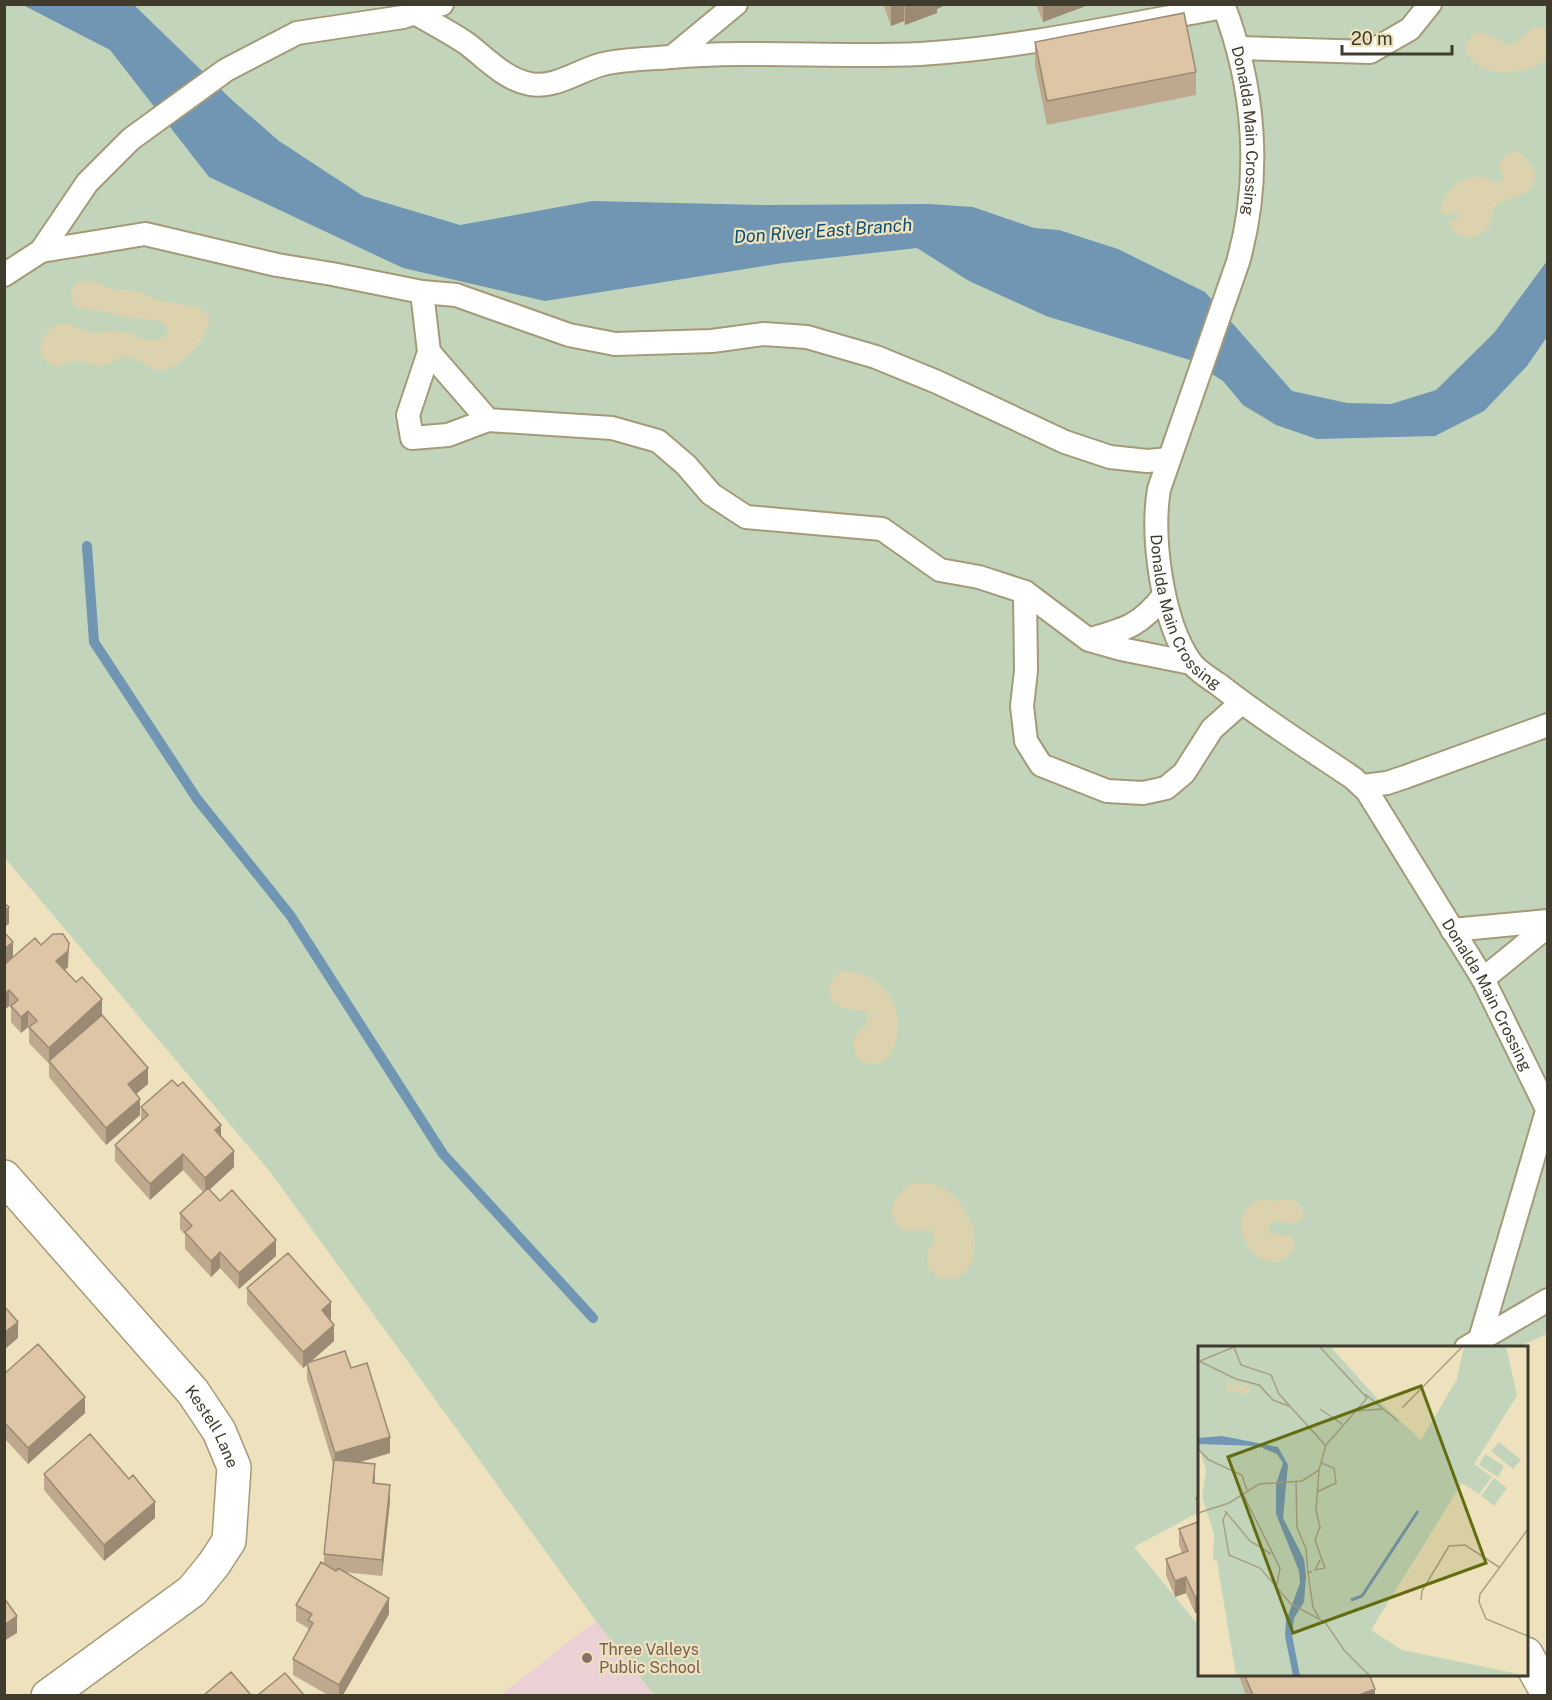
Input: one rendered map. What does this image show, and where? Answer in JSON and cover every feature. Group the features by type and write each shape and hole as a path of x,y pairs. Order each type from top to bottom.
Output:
{"street":[{"name":"Kestell Lane","path":"4,1177 193,1392 219,1431 234,1467 229,1541 192,1591 48,1695"},
{"path":"1528,1656 1548,1694"}],"lane":[{"path":"4,275 41,251 87,183 131,139 226,70 297,33 415,14 442,4"},
{"path":"672,57 736,4"},
{"path":"1239,48 1370,52 1410,29 1430,4"},
{"path":"415,14 462,41 508,76 532,85 550,84 601,65 672,57 795,53 918,54 969,50 1223,6"},
{"name":"Donalda Main Crossing","path":"1223,6 1239,48 1248,91 1252,156 1250,201 1238,262 1178,430 1157,505 1157,532 1164,594 1170,617 1191,663 1241,703 1363,786 1483,979 1547,1111"},
{"path":"41,251 145,234 277,265 422,292 456,295 569,335 615,344 712,341 764,334 807,337 886,361 937,382 1065,442 1110,456 1147,461 1169,459"},
{"path":"422,292 429,352 408,416 412,438 448,435 488,420 612,428 658,441 687,465 711,494 746,518 882,529 940,570 979,577 1025,592 1089,639 1121,649 1191,663"},
{"path":"429,352 488,420"},
{"path":"1025,592 1026,671 1022,706 1026,741 1041,765 1107,791 1143,793 1166,788 1184,773 1212,729 1241,703"},
{"path":"1089,639 1126,629 1150,613 1164,594"},
{"path":"1363,786 1405,777 1548,725"},
{"path":"1452,930 1548,921"},
{"path":"1483,979 1548,926"},
{"path":"1473,1343 1547,1111"},
{"path":"1473,1343 1548,1300"}],"shaded area":[{"name":"Three Valleys Public School","path":"596,1621 654,1695 499,1696"}],"green space":[{"path":"5,5 1547,5 1547,1334 1520,1346 1198,1346 1198,1513 1134,1547 1198,1625 1198,1676 1241,1676 1257,1695 654,1695 596,1621 271,1173 5,858"}],"sand":[{"path":"1535,27 1543,27 1547,30 1547,59 1526,70 1502,73 1490,71 1470,59 1465,48 1475,33 1487,34 1513,44"},
{"path":"1515,151 1533,167 1536,174 1531,189 1494,208 1488,227 1478,235 1467,238 1456,234 1449,223 1458,219 1457,214 1443,215 1440,212 1449,191 1468,178 1484,177 1495,182 1501,181 1504,177 1498,165 1504,156"},
{"path":"90,281 116,290 138,291 157,300 199,307 209,316 200,343 185,359 167,369 154,369 129,357 103,366 79,361 59,366 50,364 41,357 41,343 48,331 60,323 66,323 88,332 118,331 146,340 167,336 163,323 154,320 127,318 77,308 71,300 71,289 78,282"},
{"path":"850,971 867,976 876,982 888,994 896,1008 897,1038 891,1054 879,1064 868,1064 857,1058 853,1047 854,1038 867,1021 866,1012 833,1004 830,990 832,980 839,972"},
{"path":"910,1183 930,1183 947,1190 962,1205 973,1226 975,1244 973,1261 966,1272 955,1279 939,1278 928,1268 927,1251 933,1244 934,1236 930,1230 903,1231 893,1217 892,1206 895,1200"},
{"path":"1291,1198 1299,1203 1304,1213 1302,1220 1293,1224 1275,1221 1268,1226 1271,1234 1291,1236 1296,1246 1286,1258 1274,1262 1262,1259 1252,1251 1244,1239 1241,1226 1244,1213 1255,1202 1263,1199 1279,1201"}],"water":[{"name":"Don River East Branch","path":"23,5 134,5 232,100 279,141 363,196 460,225 592,201 764,205 929,204 973,207 1034,228 1059,230 1118,249 1205,292 1292,391 1347,403 1391,404 1436,390 1494,333 1547,261 1547,337 1527,366 1484,411 1435,436 1317,439 1276,425 1243,405 1223,381 1190,360 1046,316 969,281 917,248 783,263 545,301 403,268 209,177 110,50"}],"building":[{"path":"1184,13 1196,72 1047,101 1035,42"},
{"path":"4,932 13,942 4,949"},
{"path":"53,934 63,934 69,943 68,951 56,961 76,982 82,977 102,999 49,1048 29,1027 37,1021 28,1011 21,1017 11,1006 18,1000 9,990 4,994 4,965 35,938 41,945"},
{"path":"102,1015 148,1068 128,1084 140,1099 106,1128 49,1061"},
{"path":"172,1080 178,1086 183,1082 221,1125 215,1130 234,1151 205,1178 183,1154 150,1184 115,1145 148,1115 141,1107"},
{"path":"208,1188 220,1201 232,1190 276,1240 239,1273 220,1252 211,1261 185,1232 192,1226 180,1213"},
{"path":"288,1253 331,1302 322,1310 334,1325 303,1352 247,1288"},
{"path":"4,1306 18,1322 4,1333"},
{"path":"38,1344 85,1397 28,1448 4,1422 4,1374"},
{"path":"345,1351 351,1368 367,1363 390,1437 335,1453 307,1363"},
{"path":"90,1434 129,1479 133,1475 155,1502 104,1545 44,1474"},
{"path":"334,1460 375,1464 373,1483 390,1485 382,1560 324,1554"},
{"path":"1198,1522 1198,1596 1195,1597 1186,1577 1175,1581 1166,1559 1188,1551 1179,1529"},
{"path":"321,1562 336,1571 338,1568 389,1598 339,1685 293,1659 313,1623 308,1620 312,1614 296,1605"},
{"path":"4,1598 17,1616 4,1625"},
{"path":"231,1672 251,1695 204,1695"},
{"path":"285,1673 304,1695 258,1695"},
{"path":"1245,1676 1370,1676 1375,1689 1359,1695 1253,1695"}],"waterway":[{"path":"87,546 94,642 197,799 290,915 443,1154 593,1318"}],"place":[{"name":"Three Valleys Public School","path":"587,1658"}]}
